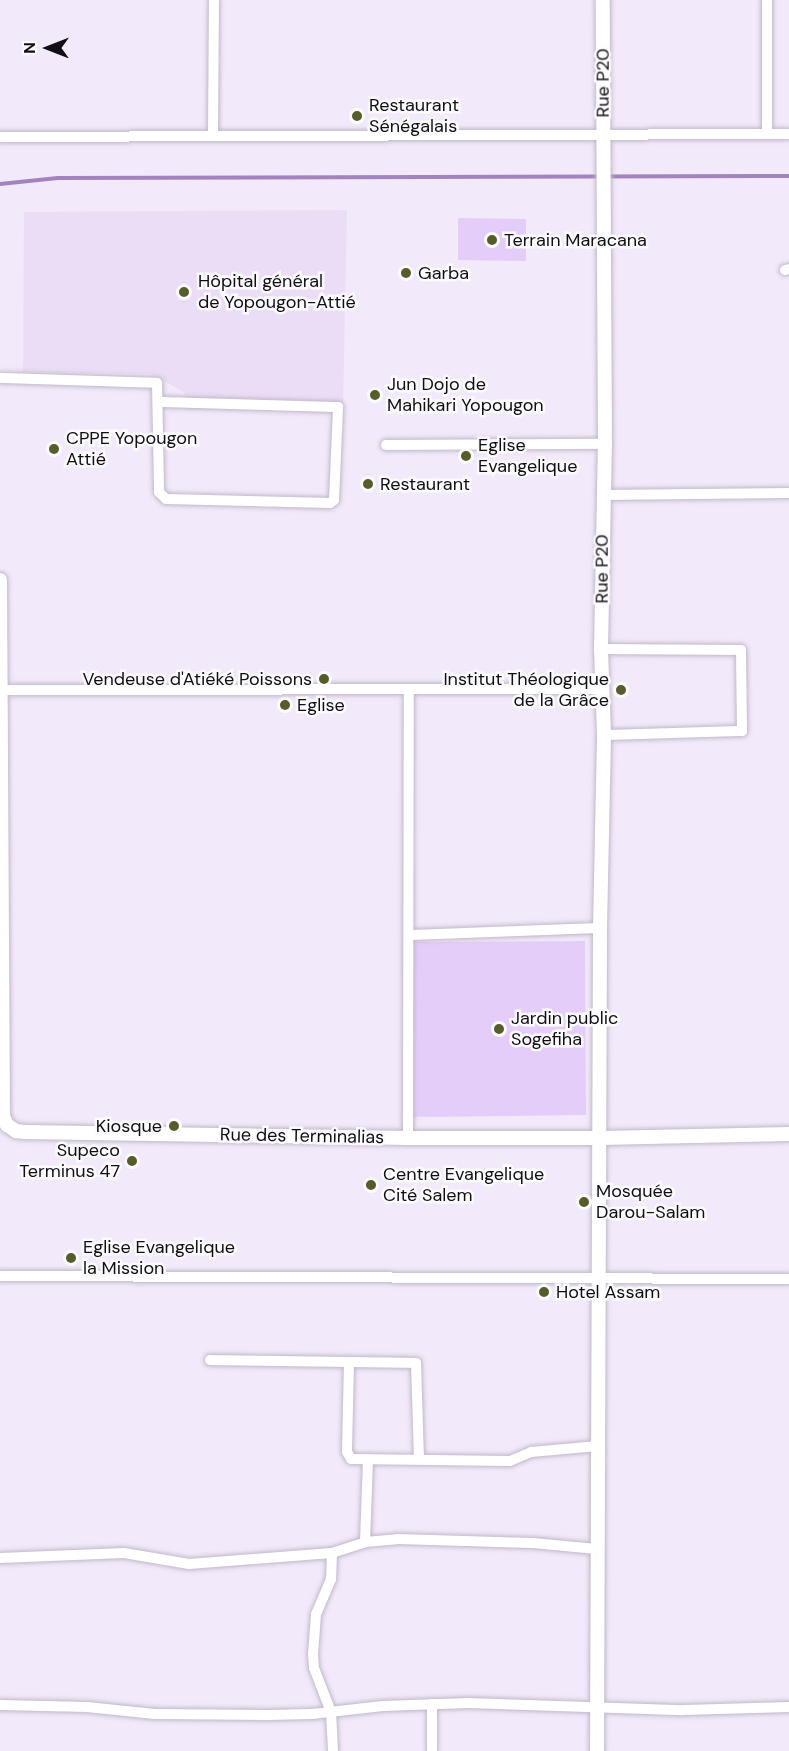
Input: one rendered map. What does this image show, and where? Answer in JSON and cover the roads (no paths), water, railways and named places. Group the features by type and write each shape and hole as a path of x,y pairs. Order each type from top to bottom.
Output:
{"street":[{"path":"213,136 214,0"},
{"name":"Rue P20","path":"597,1751 600,928 604,735 601,649 604,444 603,0"},
{"path":"767,0 767,134"},
{"path":"0,137 789,134"},
{"path":"0,378 153,381 158,385 158,402 161,497 174,501 330,503 334,500 339,408 158,402"},
{"path":"386,445 604,444"},
{"path":"602,495 789,493"},
{"path":"0,580 3,1126"},
{"path":"601,649 741,650 742,731 604,735"},
{"path":"408,1138 410,689"},
{"path":"0,690 602,689"},
{"path":"409,935 600,928"},
{"name":"Rue des Terminalias","path":"3,1126 25,1132 408,1138 600,1138 789,1134"},
{"path":"0,1276 789,1279"},
{"path":"210,1360 416,1363 419,1459"},
{"path":"349,1362 347,1452 351,1459 510,1461 531,1452 598,1446"},
{"path":"365,1542 368,1460"},
{"path":"0,1558 124,1553 189,1564 332,1553 365,1542 397,1539 532,1543 597,1549"},
{"path":"332,1553 331,1579 316,1614 313,1654 314,1668 331,1712 333,1751"},
{"path":"432,1704 432,1751"},
{"path":"0,1705 87,1707 155,1714 268,1715 432,1704 545,1704 596,1708 728,1710 789,1707"}],"waterway":[{"path":"0,184 58,178 789,176"}],"place":[{"name":"Restaurant Sénégalais","path":"357,116"},
{"name":"Terrain Maracana","path":"492,240"},
{"name":"Garba","path":"406,273"},
{"name":"Hôpital général de Yopougon-Attié","path":"184,292"},
{"name":"Jun Dojo de Mahikari Yopougon","path":"375,395"},
{"name":"CPPE Yopougon Attié","path":"54,449"},
{"name":"Eglise Evangelique","path":"466,456"},
{"name":"Restaurant","path":"368,484"},
{"name":"Vendeuse d'Atiéké Poissons","path":"324,679"},
{"name":"Institut Théologique de la Grâce","path":"621,690"},
{"name":"Eglise","path":"285,705"},
{"name":"Jardin public Sogefiha","path":"499,1029"},
{"name":"Kiosque","path":"174,1126"},
{"name":"Supeco Terminus 47","path":"132,1161"},
{"name":"Centre Evangelique Cité Salem","path":"371,1185"},
{"name":"Mosquée Darou-Salam","path":"584,1202"},
{"name":"Eglise Evangelique la Mission","path":"71,1258"},
{"name":"Hotel Assam","path":"544,1292"}]}
